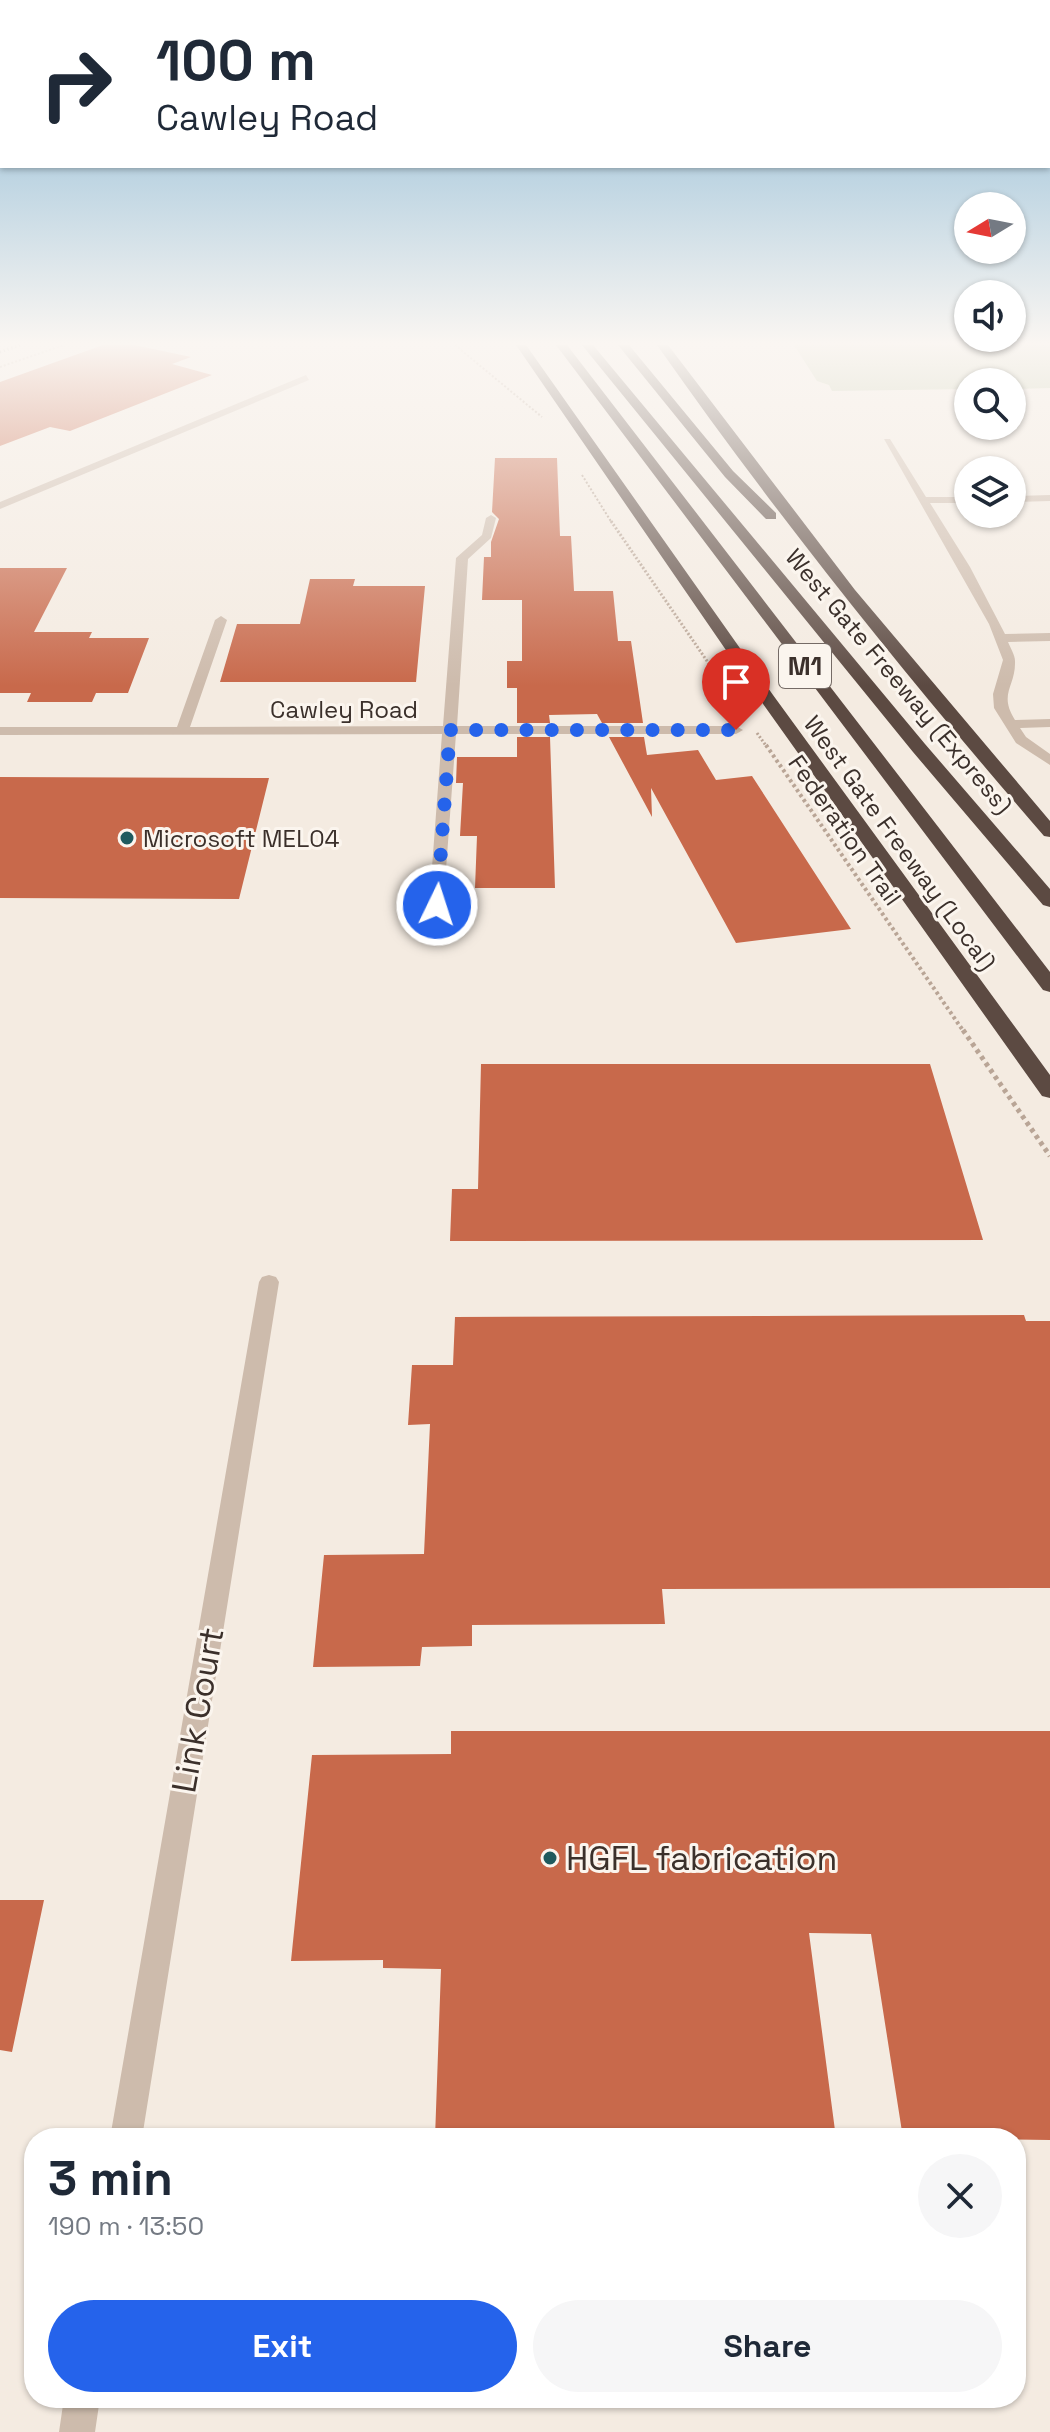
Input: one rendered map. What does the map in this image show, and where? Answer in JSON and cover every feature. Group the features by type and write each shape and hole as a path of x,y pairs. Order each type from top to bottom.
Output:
{"highway":[{"name":"West Gate Freeway (Local)","path":"600,458 767,698 1050,1091"},
{"name":"M1","path":"648,458 1050,986"},
{"name":"West Gate Freeway (Express)","path":"680,458 919,748 1050,901"},
{"path":"716,458 849,594"},
{"path":"743,458 957,726 1050,832"}],"street":[{"path":"0,506 114,458"},
{"path":"898,458 964,567 1000,638 1009,660 1000,694 1001,708 1021,740 1050,761"},
{"path":"1026,499 1050,498"},
{"path":"924,500 954,500"},
{"path":"435,934 462,558 487,536 491,518"},
{"path":"182,731 221,620"},
{"path":"1000,638 1050,637"},
{"path":"1011,724 1050,723"},
{"name":"Cawley Road","path":"0,731 736,730"},
{"name":"Link Court","path":"128,2128 269,1282"},
{"path":"77,2432 81,2408"}],"path":[{"path":"576,465 631,553 747,718"},
{"name":"Federation Trail","path":"755,731 1050,1156"}],"building":[{"path":"495,458 557,458 560,536 571,536 574,591 613,591 618,641 631,641 643,723 602,723 597,714 549,715 550,723 517,723 517,688 507,688 507,661 522,661 522,600 482,600 484,557 491,557 491,542 499,519 492,512"},
{"path":"0,568 67,568 34,632 92,632 89,638 149,638 128,693 96,693 92,702 27,702 31,693 0,693"},
{"path":"310,579 355,579 353,586 425,586 416,682 220,682 237,624 300,624"},
{"path":"517,737 550,737 555,888 475,888 477,836 460,836 463,783 456,783 457,757 517,757"},
{"path":"609,737 644,737 647,755 698,750 716,780 752,776 851,929 736,943 651,788 652,817"},
{"name":"Microsoft MEL04","path":"0,777 269,778 239,899 0,898"},
{"path":"481,1064 930,1064 983,1240 450,1241 452,1189 478,1189"},
{"path":"1024,1315 1026,1321 1050,1321 1050,1588 662,1589 665,1624 472,1625 472,1646 422,1647 420,1666 313,1667 324,1555 424,1554 430,1424 408,1425 412,1365 453,1365 455,1317"},
{"name":"HGFL fabrication","path":"451,1731 1050,1731 1050,2140 1026,2140 1026,2128 901,2128 871,1934 809,1933 835,2128 435,2128 441,1969 383,1968 383,1960 291,1961 312,1755 451,1754"},
{"path":"0,1900 44,1900 12,2052 0,2050"}],"place":[{"name":"Microsoft MEL04","path":"127,838"},
{"name":"HGFL fabrication","path":"550,1858"}],"route":[{"path":"437,905 450,730 736,730"}]}
